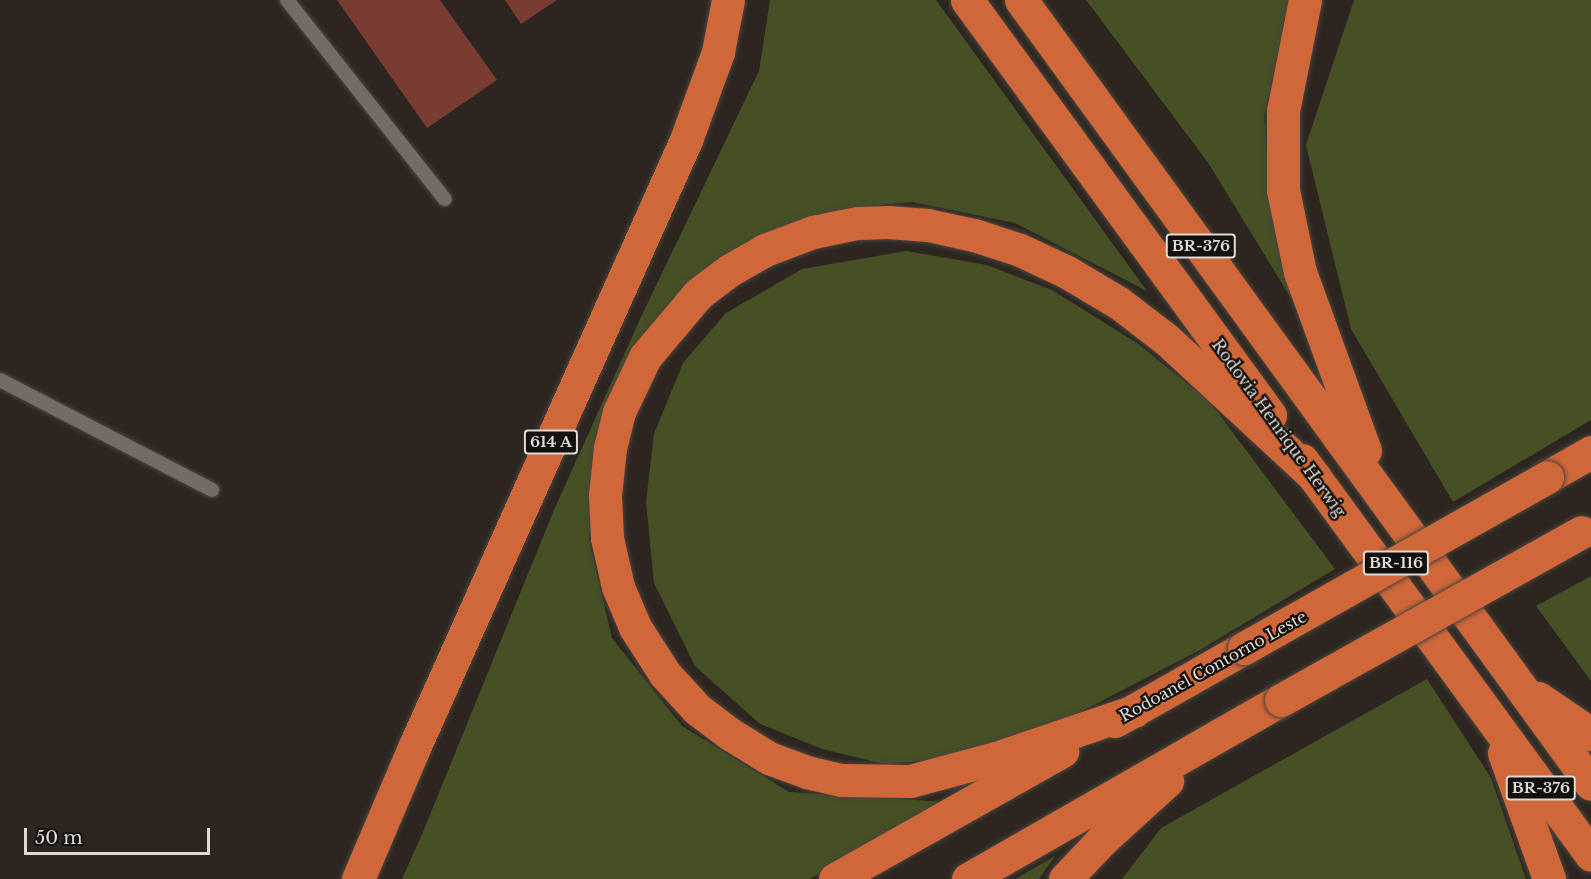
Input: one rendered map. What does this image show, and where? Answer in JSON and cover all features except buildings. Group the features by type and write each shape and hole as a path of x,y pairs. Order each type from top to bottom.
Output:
{"highway":[{"name":"614 A","path":"358,879 413,750 686,140 718,52 728,0"},
{"name":"Rodovia Henrique Herwig","path":"967,0 1591,855"},
{"name":"BR-376","path":"1021,0 1381,492 1591,784"},
{"path":"1305,0 1283,111 1283,190 1299,272 1325,348 1381,492"},
{"path":"1134,711 996,758 910,781 841,780 807,772 769,758 730,734 697,709 665,674 635,627 618,587 607,538 605,495 610,448 619,412 645,357 671,323 698,294 730,270 765,250 813,232 857,223 888,222 928,225 974,235 1020,250 1067,272 1119,303 1166,339 1314,476"},
{"name":"Rodoanel Contorno Leste","path":"835,879 1591,452"},
{"path":"968,879 1281,700 1586,530"},
{"path":"1517,683 1591,734"},
{"path":"1492,720 1548,879"},
{"path":"1065,879 1101,840 1212,739"}],"lane":[{"path":"287,0 445,199"},
{"path":"0,380 212,490"}],"green space":[{"path":"770,0 936,0 1147,291 1015,223 912,202 848,208 740,249 594,456 589,541 612,638 682,726 789,792 946,802 810,879 402,879 554,510 641,317 759,71"},
{"path":"1086,0 1290,0 1264,116 1271,205 1294,303 1209,164"},
{"path":"1354,0 1591,0 1591,420 1453,502 1351,329 1306,145"},
{"path":"906,251 987,265 1052,290 1137,343 1210,402 1335,569 1200,650 1061,722 964,755 888,765 822,749 760,724 695,666 654,583 646,502 654,434 683,363 726,313 802,269"},
{"path":"1591,576 1591,681 1536,606"},
{"path":"1427,679 1491,778 1526,879 1122,879 1161,828"},
{"path":"1055,856 1039,879 1015,879"}]}
